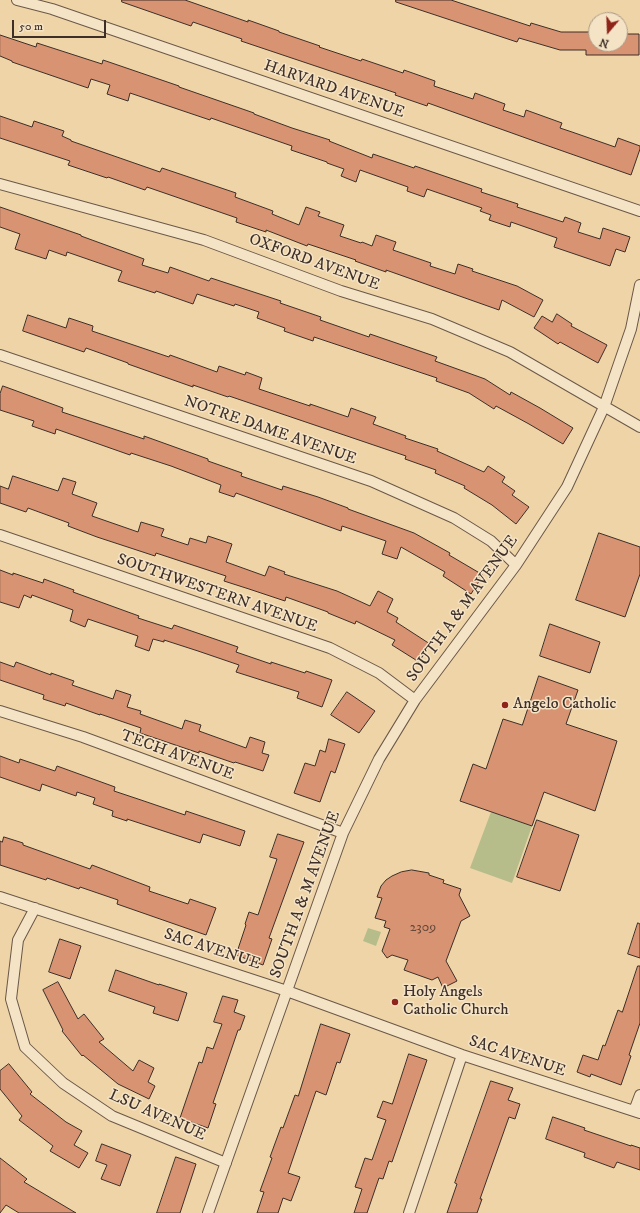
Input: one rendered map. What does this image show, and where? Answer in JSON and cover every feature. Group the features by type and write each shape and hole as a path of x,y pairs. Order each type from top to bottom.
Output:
{"street":[{"name":"HARVARD AVENUE","path":"17,0 67,14 640,210"},
{"name":"OXFORD AVENUE","path":"0,184 204,240 341,291 432,319 510,352 640,427"},
{"name":"SOUTH A & M AVENUE","path":"208,1213 343,833 379,759 415,700 516,565 567,487 604,407 631,329 640,285"},
{"name":"NOTRE DAME AVENUE","path":"0,355 371,481 454,518 491,541 516,565"},
{"name":"SOUTHWESTERN AVENUE","path":"0,535 330,648 379,673 415,700"},
{"name":"TECH AVENUE","path":"0,711 83,737 343,833"},
{"name":"SAC AVENUE","path":"0,897 287,991 462,1055 637,1112"},
{"name":"LSU AVENUE","path":"34,908 18,940 11,999 25,1047 63,1083 112,1116 226,1163"},
{"path":"409,1213 462,1055"},
{"path":"637,1112 640,1095"}],"green space":[{"path":"491,812 532,826 512,883 470,868"},
{"path":"368,928 381,932 376,946 363,941"}],"building":[{"path":"122,0 185,0 248,22 248,20 361,61 362,59 403,73 404,70 435,81 434,86 473,99 475,93 505,104 503,110 524,117 526,110 562,123 560,128 615,147 618,138 640,146 640,149 631,175 428,103 427,106 395,95 396,93 241,41 242,39 193,22 191,26 122,2"},
{"path":"396,0 451,0 530,26 531,23 561,32 588,32 588,52 628,52 628,34 639,34 639,55 586,55 586,50 560,50 519,38 517,42 396,2"},
{"path":"0,35 36,47 37,43 102,64 103,60 179,86 292,128 330,140 329,141 372,158 373,154 414,168 415,166 482,189 481,192 518,204 517,207 563,222 565,217 581,223 578,232 600,239 603,228 630,237 625,252 616,249 610,266 554,247 557,238 511,222 510,227 489,220 491,215 480,211 482,208 427,189 424,197 407,191 408,187 360,170 356,182 341,176 344,169 291,150 292,146 211,118 210,120 130,93 128,101 107,94 110,85 91,79 88,88 12,62 0,56"},
{"path":"0,116 32,127 34,121 64,131 62,136 71,141 160,172 162,168 236,193 235,197 273,211 272,214 299,225 306,207 320,212 318,216 344,225 340,236 372,246 376,235 396,242 393,250 431,263 430,266 455,274 458,264 473,269 472,271 517,286 543,300 534,317 502,300 499,310 386,270 386,272 308,244 307,246 266,230 266,232 236,222 237,218 147,187 145,190 68,165 70,161 0,138"},
{"path":"0,207 144,259 142,265 168,273 170,267 209,281 211,278 281,301 280,303 321,317 320,320 369,337 370,334 437,357 435,361 485,379 510,395 511,392 573,428 563,444 496,406 494,409 469,393 436,381 437,378 314,337 313,341 284,331 285,328 257,318 259,312 235,304 234,306 197,294 193,304 156,291 155,293 118,281 122,271 67,252 66,256 49,250 46,259 15,249 20,234 0,227"},
{"path":"557,314 572,324 571,326 607,345 598,363 560,342 558,344 534,328 542,316 552,322"},
{"path":"28,315 66,328 69,318 93,326 92,331 169,357 170,355 217,372 219,366 245,375 246,372 262,378 259,389 310,406 310,404 348,417 351,408 376,417 373,424 406,436 405,438 438,449 437,451 484,472 488,466 505,477 502,482 515,491 512,495 529,507 516,524 492,505 464,488 465,486 435,473 436,470 405,459 406,456 229,396 228,397 193,385 193,387 86,348 84,352 23,331"},
{"path":"3,386 63,408 62,412 144,439 144,436 242,473 241,476 282,490 283,486 318,497 414,533 450,553 449,555 483,575 471,594 443,576 445,572 401,547 397,559 382,554 386,541 342,526 341,531 236,493 234,497 219,492 221,485 171,466 131,453 130,455 56,429 55,434 32,426 34,421 0,410 0,394"},
{"path":"13,476 58,491 63,478 76,482 72,494 97,503 92,516 138,532 141,522 164,529 161,536 188,545 190,538 206,543 208,536 232,544 226,562 265,576 269,566 285,572 284,574 337,591 370,606 378,591 393,599 387,612 398,618 396,622 430,644 419,662 392,645 395,640 356,621 355,624 328,612 286,597 285,601 224,581 226,576 156,553 155,556 97,537 68,526 69,523 28,508 26,512 0,503 0,486 8,489"},
{"path":"599,533 640,547 640,574 625,617 576,600"},
{"path":"0,570 43,583 44,579 74,590 73,592 139,616 138,618 172,629 174,625 238,647 236,652 271,664 271,662 305,673 306,671 332,680 322,707 297,698 299,692 236,672 239,665 198,651 164,640 164,642 153,639 149,651 135,646 138,636 88,619 85,627 70,621 73,610 32,595 31,598 24,595 19,608 0,602"},
{"name":"Angelo Catholic","path":"550,624 600,642 590,673 540,656"},
{"path":"0,662 14,667 16,662 51,675 51,673 74,681 72,685 113,699 116,690 131,695 127,707 141,711 140,714 182,729 185,720 201,725 199,731 246,748 250,737 265,742 262,753 269,755 263,771 199,751 199,753 140,733 141,728 100,714 66,703 65,706 43,699 44,695 0,680"},
{"path":"539,676 578,690 566,724 617,741 595,811 544,792 532,826 460,801 473,764 486,769 503,719 522,725"},
{"path":"347,692 375,711 359,733 331,715"},
{"path":"329,739 345,744 335,773 331,771 320,802 294,793 305,763 315,766 320,750 325,752"},
{"path":"0,756 19,763 20,759 55,771 57,766 115,787 114,791 185,815 186,811 245,831 240,846 203,834 200,843 127,819 127,821 112,816 113,811 93,804 95,798 77,792 76,796 42,784 40,791 0,777"},
{"path":"537,820 579,835 560,891 517,877"},
{"path":"278,834 304,842 269,938 272,939 263,965 236,955 249,912 258,915 277,859 270,857"},
{"path":"4,837 90,869 92,865 150,887 149,891 188,904 190,899 216,908 206,935 117,904 118,900 80,887 79,889 47,878 46,880 0,865 0,841 2,842"},
{"path":"412,870 429,873 429,875 444,880 443,883 461,889 459,895 470,916 461,921 446,961 457,981 443,988 438,977 432,980 404,970 408,960 392,955 387,958 382,951 390,929 384,927 386,921 375,918 382,898 377,897 381,886 392,876 401,872"},
{"path":"638,923 640,924 640,958 628,954"},
{"path":"60,939 81,946 70,979 49,972"},
{"path":"638,966 640,966 640,1023 621,1085 591,1074 590,1077 577,1072 583,1055 598,1060 603,1045 605,1046 618,1010 622,1012"},
{"path":"116,970 187,993 178,1021 153,1013 155,1007 109,991"},
{"path":"58,982 78,1019 84,1014 104,1039 99,1042 133,1071 139,1060 154,1068 148,1082 155,1086 149,1099 118,1084 83,1055 82,1056 62,1031 63,1030 43,990"},
{"path":"223,996 238,1000 234,1012 245,1016 240,1030 238,1030 213,1103 216,1104 208,1128 180,1118 199,1062 202,1063 207,1047 213,1049 222,1024 214,1022"},
{"path":"321,1024 350,1034 340,1063 337,1062 326,1095 316,1091 288,1173 300,1177 291,1201 283,1198 278,1213 257,1213 264,1192 260,1191 272,1158 270,1157 281,1127 283,1128 295,1095 298,1096"},
{"path":"409,1054 427,1060 392,1162 389,1161 383,1179 379,1178 367,1213 354,1213 362,1189 355,1187 365,1158 372,1160 386,1120 377,1117 383,1101 392,1104"},
{"path":"9,1064 32,1092 30,1094 66,1122 82,1131 74,1145 88,1153 79,1168 50,1151 53,1146 19,1120 22,1116 0,1089 0,1071"},
{"path":"491,1081 513,1088 508,1100 520,1104 515,1119 509,1117 480,1199 482,1199 477,1213 447,1213 457,1184 455,1183"},
{"path":"553,1117 585,1128 584,1130 640,1148 640,1170 617,1162 614,1168 584,1157 585,1153 546,1139"},
{"path":"102,1144 131,1155 120,1186 101,1179 107,1165 96,1161"},
{"path":"176,1157 196,1164 180,1213 157,1213"},
{"path":"0,1158 27,1179 24,1182 76,1213 19,1213 6,1205 0,1213"}],"place":[{"name":"Angelo Catholic","path":"505,705"},
{"name":"Holy Angels Catholic Church","path":"395,1002"}]}
